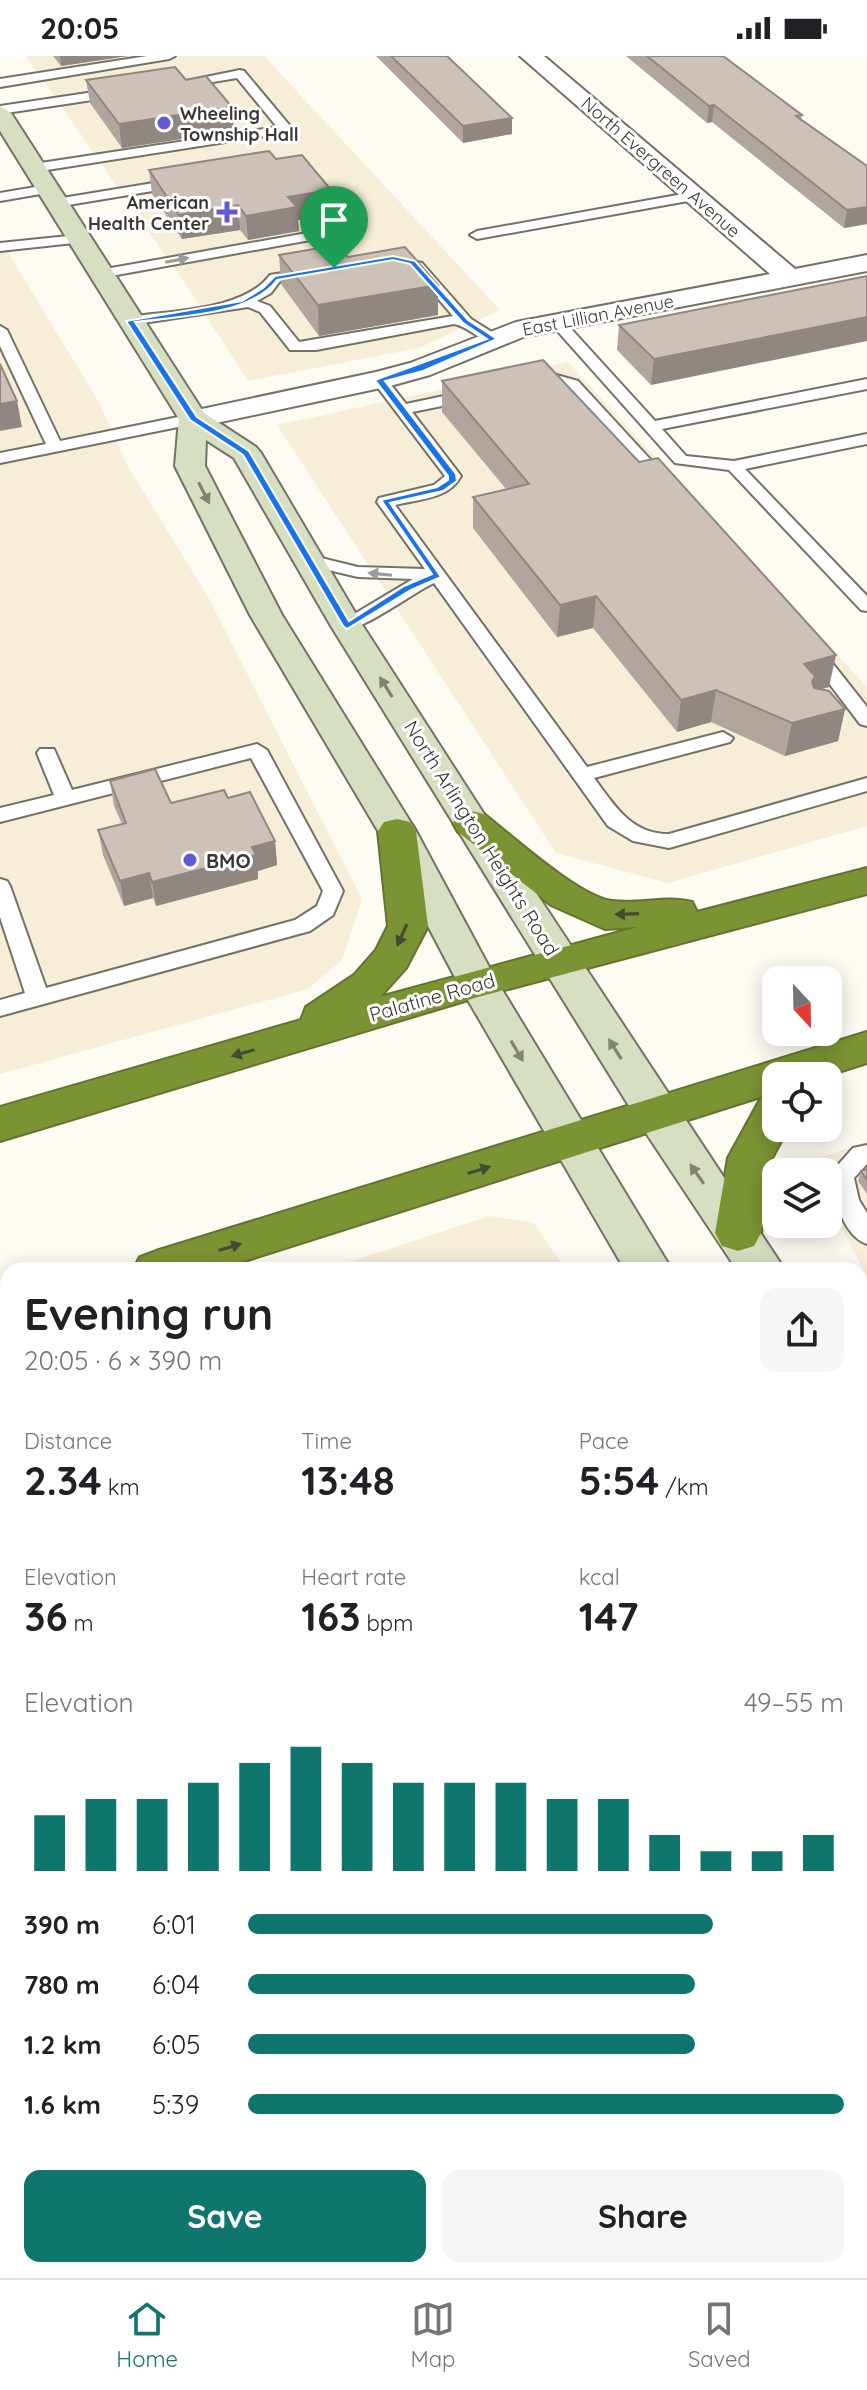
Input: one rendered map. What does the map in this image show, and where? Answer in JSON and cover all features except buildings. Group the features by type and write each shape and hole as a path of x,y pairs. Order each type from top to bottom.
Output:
{"highway":[{"path":"471,823 565,896 605,915 761,910"},
{"path":"288,1039 368,985 392,958 408,926 397,831"},
{"name":"Palatine Road","path":"0,1124 478,983 867,881"},
{"path":"831,1062 867,1047"},
{"path":"182,1262 762,1081"},
{"path":"750,1252 750,1158 762,1136"}],"main road":[{"name":"North Arlington Heights Road","path":"1,116 193,419 246,453 347,626 471,823 657,1115 750,1252"},
{"path":"193,419 190,466 266,615 397,831 478,983 644,1262"}],"street":[{"name":"North Evergreen Avenue","path":"531,56 791,279"},
{"name":"East Lillian Avenue","path":"193,419 420,369 516,330 867,263"}],"lane":[{"path":"0,83 169,56"},
{"path":"0,197 286,129 240,74 162,86"},
{"path":"1,116 131,90"},
{"path":"100,274 355,228 300,163"},
{"path":"45,187 191,181"},
{"path":"477,235 694,196"},
{"path":"0,247 78,239"},
{"path":"403,259 421,269 466,322 493,339"},
{"path":"130,321 244,303 266,290 275,278 334,268"},
{"path":"244,303 265,309 289,343 304,348 454,320 466,322"},
{"path":"558,323 681,460 734,466 867,439"},
{"path":"0,330 55,447"},
{"path":"402,409 553,379 573,384 678,501"},
{"path":"380,380 453,476 452,481 440,489 385,502 615,821 638,837 653,842 669,841 867,784"},
{"path":"651,427 867,384"},
{"path":"0,458 193,419"},
{"path":"734,466 867,606"},
{"path":"309,560 358,572 438,575"},
{"path":"347,626 408,588 438,575"},
{"path":"847,585 867,580"},
{"path":"804,640 867,720"},
{"path":"830,711 855,704"},
{"path":"582,775 723,738"},
{"path":"0,815 257,750 333,891 326,910 302,926 0,1008"},
{"path":"47,753 65,798"},
{"path":"0,886 38,998"},
{"path":"867,1154 861,1155 841,1175 847,1202 867,1234"}],"shaded area":[{"path":"26,56 264,56 500,310 419,348 248,381 188,288"},
{"path":"0,239 100,404 127,465 207,595 362,899 342,960 308,989 0,1074"},
{"path":"568,362 867,687 867,826 668,883 556,853 277,425"},
{"path":"867,1141 867,1262 860,1262 842,1229 842,1158 821,1158"},
{"path":"490,1216 534,1223 561,1262 349,1262"}],"place":[{"name":"Wheeling Township Hall","path":"164,123"},
{"name":"American Health Center","path":"227,212"},
{"name":"BMO","path":"190,860"}],"route":[{"path":"393,258 413,263 466,322 493,339 420,369 380,380 453,476 448,485 440,489 385,502 438,575 408,588 347,626 246,453 193,419 130,321 244,303 266,290 275,278 334,268 393,258"}]}
